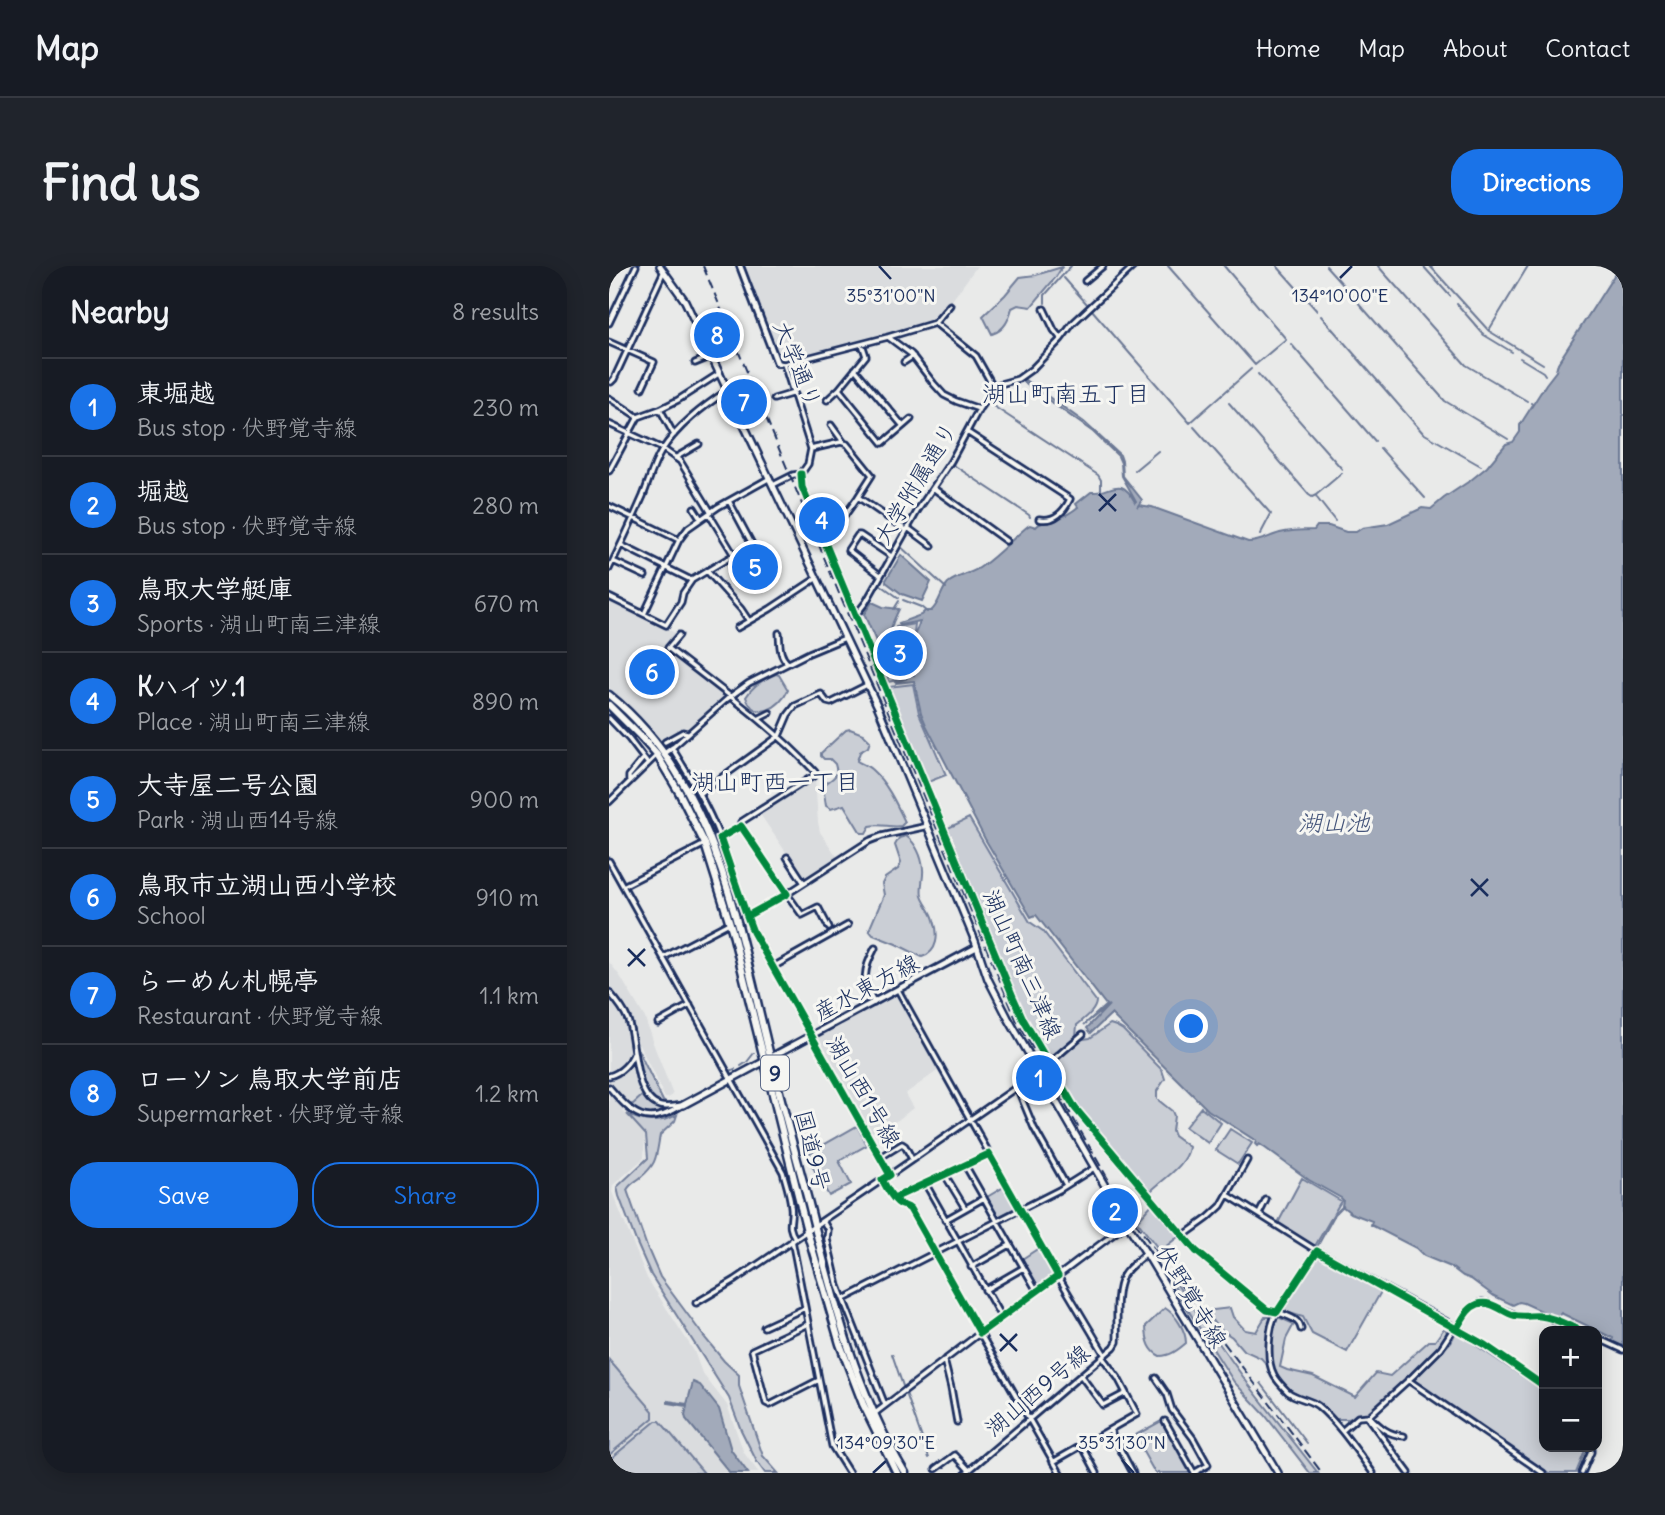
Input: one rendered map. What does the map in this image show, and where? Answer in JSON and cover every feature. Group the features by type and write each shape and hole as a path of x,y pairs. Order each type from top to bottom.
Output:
{"highway":[{"name":"国道9号","path":"609,695 651,736 705,844 768,1059 837,1313 874,1414 905,1473"},
{"name":"国道9号","path":"609,705 679,774 708,830 730,897 807,1231 844,1356 863,1404 897,1473"}],"main road":[{"name":"伏野覚寺線","path":"662,268 685,301 729,390 867,685 928,825 988,979 1094,1168 1278,1473"},
{"path":"683,1105 768,1059"}],"street":[{"path":"609,323 636,266"},
{"name":"大学通り","path":"740,266 777,363 784,364 811,449"},
{"path":"1085,281 1103,266"},
{"name":"大学附属通り","path":"856,615 994,388 1023,376 1061,339 1073,323 1134,266"},
{"path":"611,382 628,350 662,268"},
{"path":"784,364 935,323 950,305"},
{"path":"1044,309 1061,339"},
{"path":"935,323 976,356 994,388"},
{"path":"888,337 913,356 949,399 979,409"},
{"path":"609,342 654,362 642,388"},
{"path":"827,400 866,356 862,344"},
{"path":"695,363 712,356"},
{"path":"904,362 913,356"},
{"path":"855,369 903,426"},
{"path":"609,471 638,417 678,400 720,373"},
{"path":"839,389 883,443 911,419"},
{"path":"609,569 663,449 674,435 711,401 729,390"},
{"path":"774,399 794,393"},
{"path":"609,398 638,417"},
{"path":"660,409 674,435"},
{"path":"609,424 663,449 680,461 734,555"},
{"path":"831,425 872,475 843,518"},
{"path":"967,432 1070,499 1060,515 1045,520 1039,519"},
{"path":"644,614 679,540 688,528 729,501 771,481 801,474 808,464 811,449 844,443"},
{"path":"675,458 699,444"},
{"name":"湖山町南三津線","path":"801,474 801,487 1014,999 1047,1062 1075,1108 1196,1251 1267,1310 1277,1312"},
{"path":"933,488 1006,541"},
{"path":"858,497 932,546"},
{"path":"609,597 666,625 692,580 752,544 729,501"},
{"path":"609,506 679,540"},
{"path":"694,508 701,519"},
{"path":"880,575 848,550 860,535 891,556"},
{"path":"621,545 692,580"},
{"path":"613,561 646,576"},
{"path":"707,571 749,621"},
{"path":"737,628 817,578"},
{"path":"779,633 781,654 789,664"},
{"path":"679,635 669,648 759,719 815,772 815,775 720,838"},
{"path":"609,802 648,764 672,748 730,696 755,680 845,638"},
{"path":"699,793 779,736 788,715 796,706 821,694 831,703 867,685"},
{"path":"759,719 770,713"},
{"path":"609,718 648,764"},
{"path":"665,741 683,732 687,733"},
{"name":"湖山西1号線","path":"672,748 712,818 753,932 890,1175 883,1180 899,1204 910,1209 1060,1473"},
{"path":"629,782 629,776 642,760"},
{"path":"747,916 869,841 928,825"},
{"path":"739,827 741,826 802,915 818,907 829,928"},
{"path":"623,886 705,844"},
{"path":"787,857 804,883"},
{"path":"609,861 783,1172 792,1210 790,1231 794,1240 832,1446 849,1473"},
{"path":"664,957 729,923"},
{"path":"773,967 848,925"},
{"name":"産水東方線","path":"768,1059 977,947"},
{"path":"874,948 865,968 866,988 874,1003"},
{"path":"898,990 1019,1210 1137,1414 1053,1462"},
{"path":"609,992 627,1018 642,1086 648,1098 662,1106 683,1105"},
{"path":"658,1023 690,1005"},
{"path":"1047,1062 1083,1034"},
{"path":"609,1078 631,1059 634,1049"},
{"path":"890,1175 1017,1087 1037,1069"},
{"path":"609,1087 628,1108 646,1117 661,1116 683,1105"},
{"path":"1017,1087 1034,1128 1067,1185"},
{"path":"880,1157 902,1144 912,1159"},
{"path":"894,1198 989,1154"},
{"path":"1183,1236 1221,1206 1248,1160"},
{"path":"965,1165 1037,1291"},
{"path":"845,1300 1067,1185 1094,1168"},
{"path":"945,1175 965,1208"},
{"path":"697,1303 883,1180"},
{"path":"925,1184 1001,1317"},
{"path":"1229,1195 1317,1251 1457,1328 1539,1382"},
{"path":"945,1220 984,1198"},
{"path":"1259,1214 1266,1200"},
{"path":"823,1221 828,1230 827,1240 838,1286 885,1405"},
{"path":"874,1414 1127,1224"},
{"path":"971,1267 1010,1245"},
{"path":"1317,1251 1271,1324 1270,1355 1274,1376 1288,1392 1317,1405 1342,1431 1373,1473"},
{"name":"湖山西9号線","path":"968,1472 1114,1347 1117,1341 1118,1295 1122,1278 1146,1253"},
{"path":"985,1290 1023,1268"},
{"path":"1342,1431 1359,1417 1369,1416 1408,1380 1441,1348 1474,1305 1488,1303 1518,1316 1542,1316 1569,1326"},
{"path":"764,1327 805,1308"},
{"path":"837,1313 848,1309"},
{"path":"1277,1312 1300,1322 1301,1329"},
{"path":"808,1324 752,1350 766,1403 770,1405 819,1380"},
{"path":"1602,1340 1623,1350"},
{"path":"944,1360 957,1422"},
{"path":"1081,1376 1103,1405 1126,1393"},
{"path":"1156,1378 1167,1394 1172,1410 1193,1437 1208,1465 1194,1473 1165,1421"},
{"path":"1408,1380 1543,1473"},
{"path":"1369,1416 1379,1427 1404,1436"},
{"path":"1369,1416 1409,1473"},
{"path":"1110,1430 1133,1473"},
{"path":"1082,1445 1097,1473"},
{"path":"1582,1473 1591,1452"},
{"path":"936,1469 955,1455 968,1472"}],"shaded area":[{"path":"745,266 977,266 937,321 787,362 777,351"},
{"path":"1062,267 1031,307 1018,305 1012,308 1003,327 992,334 983,316 1020,277"},
{"path":"754,546 774,578 756,589 737,556"},
{"path":"609,599 677,634 667,649 728,696 689,729 679,731 661,741 638,714 609,688"},
{"path":"915,624 913,641 908,649 911,663 907,667 906,678 888,682 896,627"},
{"path":"776,674 788,690 785,696 768,710 755,709 746,697 759,683"},
{"path":"913,684 919,713 946,775 928,782 888,687"},
{"path":"850,729 863,734 870,741 868,747 860,752 857,761 868,766 886,787 905,822 901,826 874,825 870,826 866,833 861,833 844,805 831,809 826,806 823,787 837,772 835,764 830,759 824,759 821,753"},
{"path":"815,777 820,832 838,858 804,879 760,814"},
{"path":"969,818 1030,922 1043,931 1096,1001 1092,1011 1077,1025 1076,1037 1053,1057 1049,1058 1026,1018 948,828"},
{"path":"906,836 916,846 921,860 922,896 933,917 936,931 934,947 922,957 873,935 869,930 884,895 882,884 901,863 895,845 899,838"},
{"path":"609,962 645,1018 673,1095 665,1098 639,1044 636,1044 636,1049 632,1050 643,1094 623,1111 645,1134 644,1158 613,1185 612,1192 647,1278 694,1351 702,1373 727,1405 744,1453 759,1473 609,1473"},
{"path":"898,995 940,1069 905,1094 913,1108 898,1120 870,1133 817,1042 819,1036"},
{"path":"1110,1024 1123,1030 1162,1070 1165,1079 1157,1091 1157,1099 1172,1111 1174,1136 1189,1147 1179,1166 1151,1191 1074,1102 1052,1064 1077,1040 1090,1038"},
{"path":"636,1050 663,1101 669,1105 660,1103 648,1092 641,1076"},
{"path":"643,1095 660,1108 672,1110 649,1115 627,1105 633,1104"},
{"path":"1201,1107 1221,1123 1208,1143 1185,1127"},
{"path":"627,1114 640,1120 652,1121 677,1115 675,1121 660,1135 655,1159 650,1168 627,1190 660,1277 705,1338 739,1375 739,1386 763,1456 778,1473 765,1473 757,1462 729,1398 651,1275 636,1241 617,1187 648,1158 646,1135"},
{"path":"857,1126 867,1145 839,1161 851,1184 829,1196 806,1155"},
{"path":"1230,1129 1252,1143 1238,1164 1216,1150"},
{"path":"1302,1178 1341,1201 1315,1246 1278,1223"},
{"path":"1004,1187 1015,1208 998,1217 987,1197"},
{"path":"1152,1204 1179,1236 1160,1251 1137,1221"},
{"path":"1039,1248 1053,1275 1037,1287 1022,1259"},
{"path":"1318,1254 1382,1290 1347,1352 1312,1334 1303,1317 1283,1311"},
{"path":"1175,1282 1249,1385 1318,1473 1310,1473 1265,1415 1234,1382 1181,1299 1174,1286"},
{"path":"1165,1308 1179,1323 1186,1343 1174,1352 1160,1356 1149,1344 1146,1326"},
{"path":"1230,1308 1233,1317 1245,1330 1256,1332 1265,1317 1278,1317 1294,1324 1286,1339 1280,1367 1313,1376 1355,1397 1376,1373 1390,1376 1429,1341 1435,1341 1445,1327 1447,1333 1440,1346 1369,1413 1348,1419 1334,1419 1316,1402 1291,1391 1261,1358 1243,1350 1232,1337 1217,1327 1205,1311"},
{"path":"1456,1332 1539,1388 1539,1452 1585,1452 1576,1473 1549,1473 1413,1381 1451,1342"},
{"path":"609,1360 653,1411 653,1418 609,1455"},
{"path":"1163,1420 1192,1473 1155,1473 1134,1436"},
{"path":"656,1421 660,1421 704,1473 609,1473 609,1460"}],"water":[{"name":"湖山池","path":"1620,266 1623,266 1623,1346 1612,1342 1613,1338 1602,1333 1602,1326 1588,1326 1561,1313 1557,1318 1524,1303 1513,1305 1494,1296 1451,1267 1424,1256 1416,1248 1371,1225 1372,1221 1351,1213 1342,1206 1341,1198 1309,1180 1261,1145 1257,1146 1256,1141 1208,1110 1111,1014 1091,1033 1087,1028 1109,1005 1084,1025 1106,1005 1036,915 1031,917 985,839 926,725 914,681 895,682 914,675 914,654 909,649 920,621 899,623 925,611 931,611 948,583 982,566 1028,526 1036,527 1071,512 1078,507 1076,504 1091,492 1120,487 1136,501 1122,476 1118,456 1093,432 1023,382 1025,380 1084,422 1120,455 1123,476 1142,500 1137,507 1152,507 1248,542 1284,532 1314,530 1317,526 1356,532 1362,528 1388,524 1422,508 1431,509 1487,467 1506,444 1513,442 1520,432 1520,425 1556,371 1558,363"},
{"path":"901,555 931,582 922,601 902,594 886,582"},
{"path":"872,602 899,609 884,655 864,614"},
{"path":"693,1382 700,1385 719,1409 731,1450 748,1473 730,1473 686,1419 687,1406 668,1403 687,1404"}],"waterway":[{"path":"1045,303 1045,295 1071,266"},
{"path":"1168,266 1255,365 1286,339 1224,266"},
{"path":"1277,266 1317,311"},
{"path":"1326,266 1345,287"},
{"path":"1378,266 1466,365 1527,401"},
{"path":"1423,266 1450,296"},
{"path":"1430,266 1489,331 1543,364"},
{"path":"1489,330 1528,266"},
{"path":"1064,278 1087,304"},
{"path":"1348,291 1445,401 1508,439"},
{"path":"1457,304 1484,335 1512,352"},
{"path":"1092,310 1190,423"},
{"path":"1321,316 1423,433 1481,466"},
{"path":"1291,344 1375,441"},
{"path":"1520,358 1545,375"},
{"path":"1190,423 1251,369"},
{"path":"1258,374 1342,469"},
{"path":"989,399 997,388"},
{"path":"981,410 987,402 1098,475 1101,491"},
{"path":"1229,403 1309,495 1316,495 1335,521"},
{"path":"975,420 978,415"},
{"path":"970,431 973,425"},
{"path":"1194,427 1271,514 1260,535"},
{"path":"960,449 965,439"},
{"path":"1380,448 1425,498"},
{"path":"1135,470 1158,451"},
{"path":"955,458 958,454"},
{"path":"947,472 954,461"},
{"path":"952,464 1030,517"},
{"path":"1316,495 1342,473"},
{"path":"935,487 940,481"},
{"path":"920,511 925,503"},
{"path":"913,525 917,518"},
{"path":"904,540 909,532"},
{"path":"900,546 946,588"},
{"path":"890,563 900,547"},
{"path":"880,580 881,585 899,598"},
{"path":"903,600 927,612"},
{"path":"894,609 899,601"},
{"path":"609,721 636,753"},
{"path":"626,888 642,915"},
{"path":"647,925 664,954"},
{"path":"750,935 773,975"},
{"path":"667,960 730,1071 735,1069"},
{"path":"776,981 783,992"},
{"path":"792,1009 804,1030"},
{"path":"813,1046 835,1085"},
{"path":"741,1066 754,1053"},
{"path":"1017,1083 1020,1080"},
{"path":"737,1084 756,1117"},
{"path":"838,1090 845,1102"},
{"path":"993,1100 1003,1094"},
{"path":"971,1115 990,1102"},
{"path":"847,1107 851,1113"},
{"path":"757,1118 778,1156"},
{"path":"854,1118 871,1147"},
{"path":"952,1128 966,1118"},
{"path":"939,1137 944,1134"},
{"path":"915,1154 933,1142"},
{"path":"872,1150 885,1172 884,1176 875,1182"},
{"path":"892,1170 907,1160"},
{"path":"781,1162 784,1167"},
{"path":"848,1200 871,1184"},
{"path":"823,1217 843,1203"},
{"path":"1329,1253 1317,1247 1335,1214 1343,1206"},
{"path":"1293,1281 1311,1254"},
{"path":"1059,1283 1064,1292"},
{"path":"1067,1295 1080,1318"},
{"path":"1080,1319 1090,1335"},
{"path":"1090,1337 1097,1348"},
{"path":"892,1354 904,1389"},
{"path":"1261,1383 1307,1443"},
{"path":"906,1393 929,1458"},
{"path":"882,1411 887,1407"}],"railway":[{"path":"703,266 1016,1019 1123,1205 1322,1473"}],"cycle path":[{"path":"801,474 802,487 1014,999 1075,1108 1196,1251 1267,1310 1277,1312 1317,1251 1485,1345 1539,1383"},
{"path":"747,916 787,894 741,826 720,838 744,909 753,932 890,1175 882,1180 895,1200 910,1209 980,1333 1058,1276 989,1154 894,1198"},
{"path":"1457,1328 1471,1308 1482,1303 1516,1316 1551,1318 1570,1326"}],"place":[{"name":"ローソン 鳥取大学前店","path":"717,335"},
{"name":"らーめん札幌亭","path":"744,402"},
{"name":"Kハイツ.1","path":"822,520"},
{"name":"大寺屋二号公園","path":"755,567"},
{"name":"鳥取大学艇庫","path":"900,653"},
{"name":"鳥取市立湖山西小学校","path":"652,672"},
{"name":"東堀越","path":"1039,1078"},
{"name":"堀越","path":"1115,1211"}],"district":[{"name":"湖山町南五丁目","path":"1066,393"},
{"name":"湖山町西一丁目","path":"775,781"}]}
